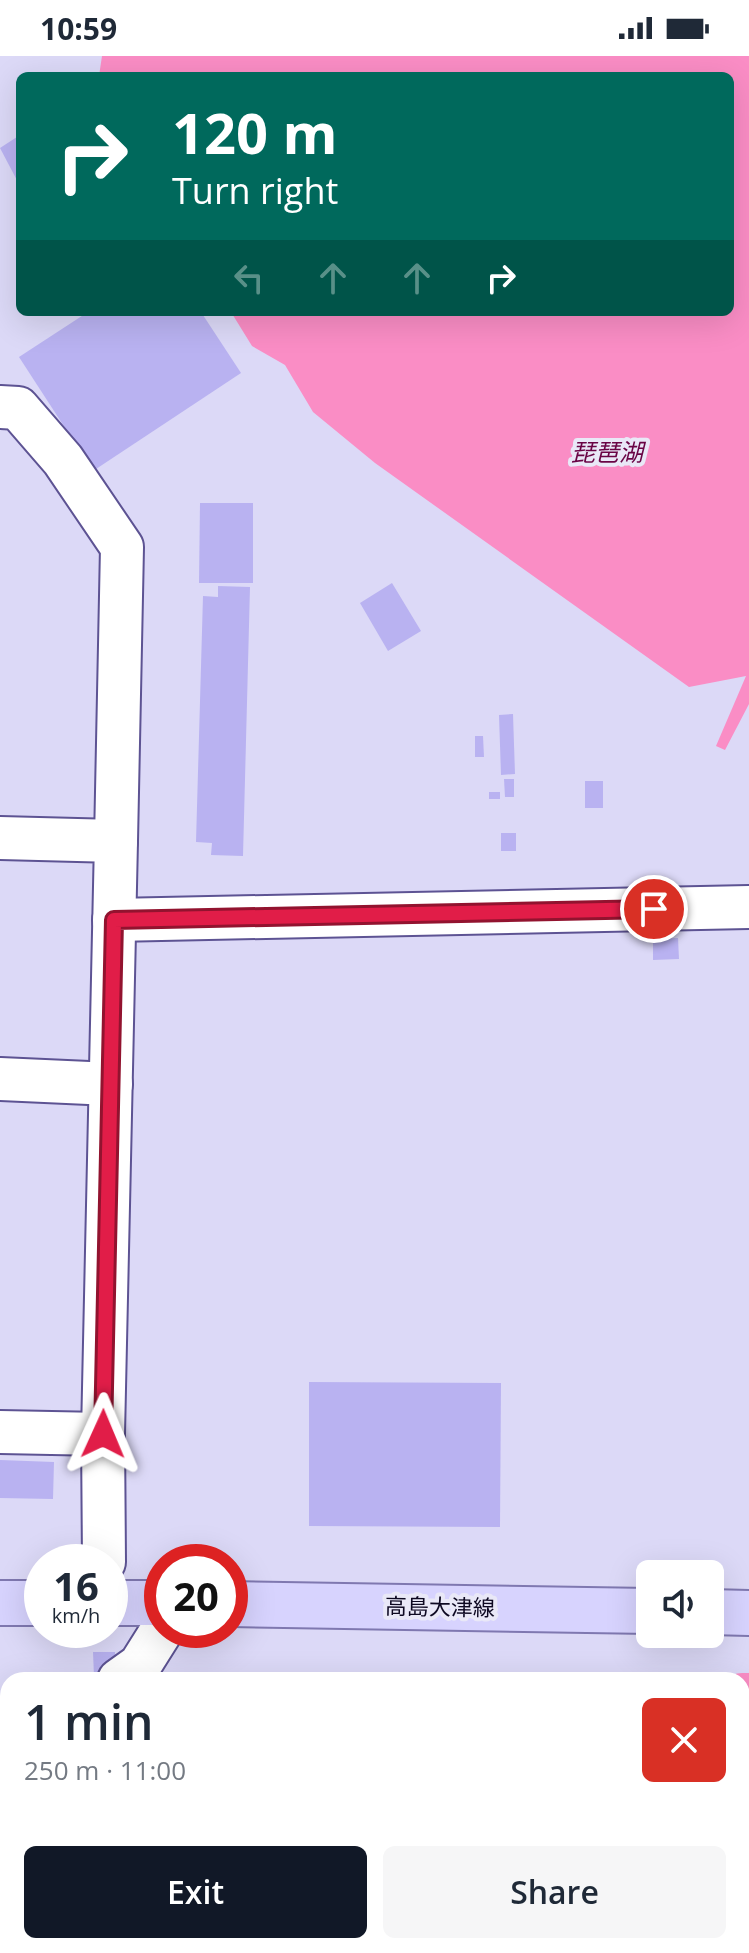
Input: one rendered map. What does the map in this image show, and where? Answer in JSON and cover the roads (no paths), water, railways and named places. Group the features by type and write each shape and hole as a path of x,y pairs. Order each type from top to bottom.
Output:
{"main road":[{"path":"0,1603 24,1603"},
{"name":"高島大津線","path":"248,1604 636,1611"},
{"path":"724,1612 749,1613"}],"street":[{"path":"0,407 18,408 63,460 122,547 103,1434 104,1544"},
{"path":"0,838 116,841"},
{"path":"114,920 749,907"},
{"path":"0,1079 111,1084"},
{"path":"0,1432 103,1434"},
{"path":"130,1672 140,1665 151,1648"}],"water":[{"name":"琵琶湖","path":"102,56 749,56 749,704 725,750 716,746 746,676 689,687 375,463 313,412 285,365 252,346 233,316 734,316 734,72 100,72"}]}
